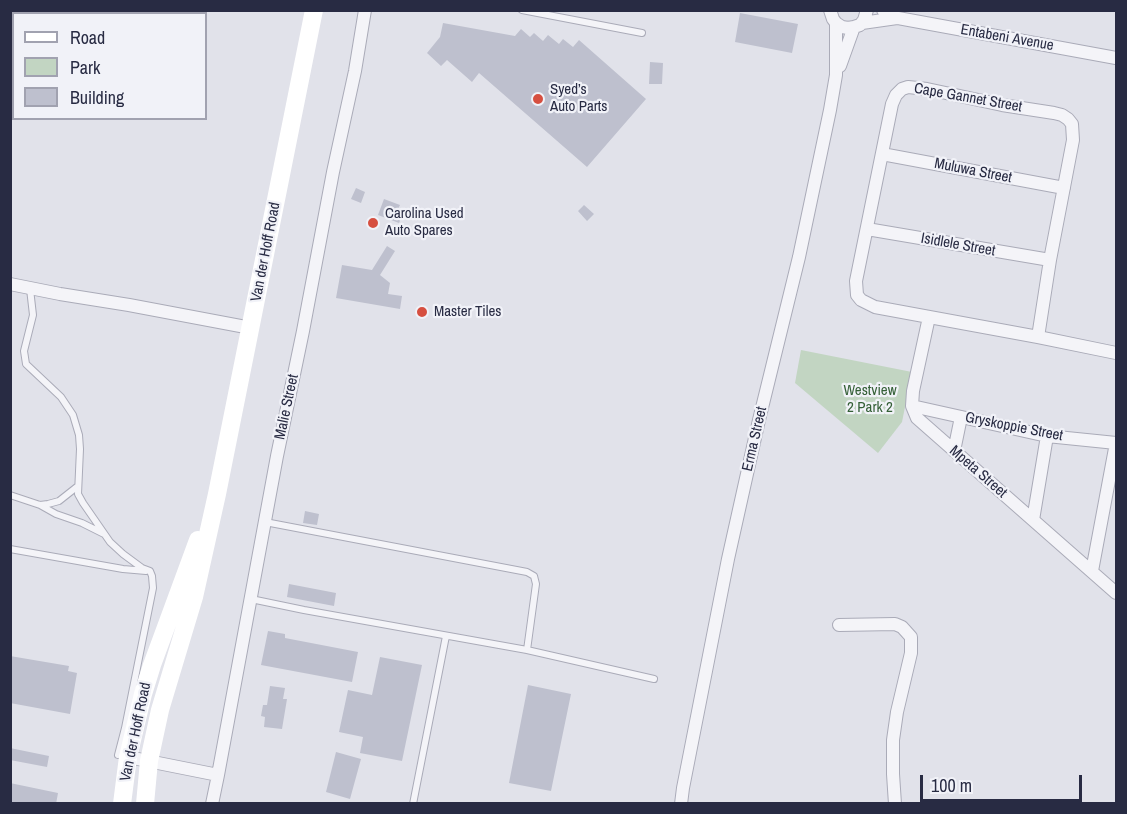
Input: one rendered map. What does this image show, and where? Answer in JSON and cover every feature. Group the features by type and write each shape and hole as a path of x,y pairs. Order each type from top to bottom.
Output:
{"main road":[{"name":"Van der Hoff Road","path":"145,804 149,761 160,710 196,587 218,494 314,10"},
{"name":"Van der Hoff Road","path":"122,804 123,756 152,665 194,548 218,494"}],"street":[{"name":"Malie Street","path":"212,804 264,521 355,71 365,10"},
{"path":"830,10 837,24"},
{"name":"Erma Street","path":"836,75 867,10"},
{"name":"Entabeni Avenue","path":"883,10 898,18 1116,58"},
{"name":"Entabeni Avenue","path":"837,24 848,28 898,18"},
{"name":"Erma Street","path":"681,804 728,559 831,110 836,75 837,24"},
{"name":"Cape Gannet Street","path":"1038,337 1073,140 1072,124 1068,119 1054,112 1002,105 927,89 908,87 902,89 892,104 856,281 857,295 861,300 875,307 1116,353"},
{"name":"Muluwa Street","path":"882,154 1064,188"},
{"name":"Isidlele Street","path":"867,229 1050,260"},
{"path":"10,285 250,328"},
{"path":"912,406 913,391 929,318"},
{"name":"Gryskoppie Street","path":"912,406 1047,436 1116,443"},
{"name":"Mpeta Street","path":"912,406 917,418 1116,593"},
{"path":"954,451 961,417"},
{"path":"1033,520 1047,436"},
{"path":"1092,571 1116,443"},
{"path":"839,625 895,624 911,636 911,653 893,740 892,774 895,804"},
{"path":"123,756 218,775"}],"lane":[{"path":"522,10 642,33"},
{"path":"30,289 33,315 24,351 26,364 61,397 73,415 79,435 80,449 78,494 104,534 123,555 150,571 152,576 153,588 125,728 123,756"},
{"path":"40,505 59,501 78,486"},
{"path":"10,495 40,505 104,534"},
{"path":"264,521 527,572 534,576 536,584 527,650"},
{"path":"10,549 150,571"},
{"path":"250,599 527,650 654,679"},
{"path":"413,804 446,636"}],"green space":[{"name":"Westview 2 Park 2","path":"801,350 912,372 902,422 878,453 795,383"}],"building":[{"path":"740,13 798,24 792,53 735,42"},
{"path":"443,23 515,36 521,29 530,37 534,33 543,41 548,35 559,44 563,39 573,47 579,40 646,99 587,167 479,73 472,82 447,60 441,66 427,53 440,37"},
{"path":"650,62 663,63 662,84 649,84"},
{"path":"356,188 365,192 361,203 351,199"},
{"path":"384,199 400,205 397,211 403,214 399,223 378,215"},
{"path":"584,205 594,214 587,221 578,211"},
{"path":"387,246 395,251 380,275 390,283 388,294 402,296 400,309 336,298 342,265 372,270"},
{"path":"305,511 319,514 317,525 303,523"},
{"path":"289,584 336,593 334,606 287,597"},
{"path":"268,631 285,634 285,638 358,652 352,682 261,665"},
{"path":"10,656 69,666 68,671 77,673 70,714 10,703"},
{"path":"380,657 422,665 402,761 360,753 363,737 339,732 348,690 372,695"},
{"path":"528,685 571,694 551,791 509,783"},
{"path":"270,686 285,688 283,699 287,699 282,729 264,727 265,717 261,716 263,705 267,705"},
{"path":"10,748 49,756 47,767 10,760"},
{"path":"336,752 361,759 350,799 326,792"},
{"path":"10,783 58,793 56,804 10,804"}],"place":[{"name":"Syed’s Auto Parts","path":"538,99"},
{"name":"Carolina Used Auto Spares","path":"373,223"},
{"name":"Master Tiles","path":"422,312"}]}
